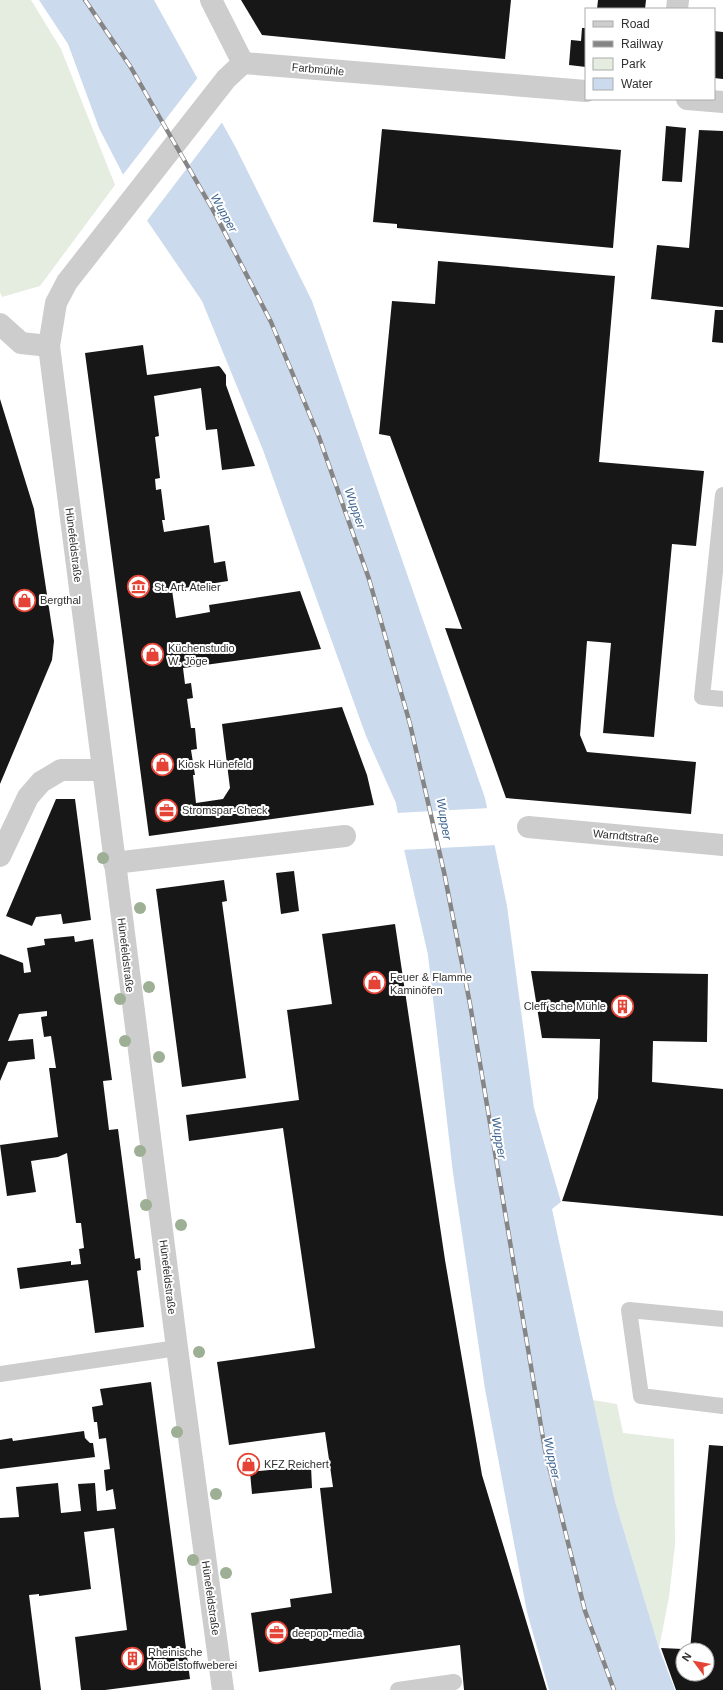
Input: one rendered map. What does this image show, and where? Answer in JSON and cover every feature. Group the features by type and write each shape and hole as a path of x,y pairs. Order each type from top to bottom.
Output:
{"street":[{"path":"211,0 243,63"},
{"name":"Hünefeldstraße","path":"223,1690 114,863 49,346 56,303 67,282 226,79 243,63"},
{"name":"Farbmühle","path":"243,63 585,91"},
{"path":"699,100 723,102"},
{"path":"0,324 21,343 49,346"},
{"path":"0,856 28,796 41,782 61,770 102,770"},
{"name":"Warndtstraße","path":"528,827 723,845"},
{"path":"114,863 345,836"}],"lane":[{"path":"723,495 702,697 723,699"},
{"path":"723,1319 629,1310 641,1396 723,1406"},
{"path":"0,1374 177,1348"},
{"path":"398,1690 454,1682"}],"green space":[{"path":"0,0 31,0 61,49 115,185 40,286 2,297 0,292"},
{"path":"593,1400 617,1404 623,1433 674,1439 675,1545 669,1597 659,1648 615,1501"}],"water":[{"name":"Wupper","path":"39,0 154,0 236,148 312,301 485,798 507,906 534,1108 561,1202 552,1209 615,1501 659,1648 675,1690 549,1690 527,1612 485,1389 453,1173 428,955 404,849 396,803 366,736 263,450 202,301 146,219 99,128 68,44"}],"pier":[{"path":"199,76 223,121 146,222 122,176"},
{"path":"490,808 497,845 402,850 396,813"}],"building":[{"path":"241,0 511,0 505,59 262,35"},
{"path":"598,0 646,0 645,8 597,8"},
{"path":"582,28 585,28 585,67 569,65 571,40 581,41"},
{"path":"715,31 723,32 723,79 715,78"},
{"path":"666,126 686,128 682,182 662,181"},
{"path":"382,129 621,150 613,248 397,228 397,224 373,222"},
{"path":"699,130 723,131 723,307 651,299 657,245 689,248"},
{"path":"438,261 615,276 599,462 704,471 696,546 672,544 654,737 603,733 611,643 587,641 580,735 587,752 696,762 691,814 506,798 445,628 462,629 390,436 379,434 392,301 435,304"},
{"path":"715,310 723,310 723,343 712,342"},
{"path":"143,345 147,375 219,366 221,368 226,375 226,385 255,466 222,470 217,429 206,430 201,388 154,396 159,436 155,437 160,478 155,479 156,490 161,489 165,520 162,520 164,532 209,525 214,563 225,561 228,581 172,590 176,618 210,612 209,605 300,591 321,649 183,668 185,684 191,683 193,698 187,699 191,728 195,728 197,749 191,750 195,775 193,775 196,803 223,799 230,788 222,724 342,707 367,775 374,805 149,836 85,353"},
{"path":"0,399 34,509 54,641 52,660 0,784"},
{"path":"56,799 75,799 91,920 63,924 61,914 36,917 32,926 6,916"},
{"path":"294,871 299,911 281,914 276,873"},
{"path":"224,880 227,901 222,902 246,1078 182,1087 156,889"},
{"path":"395,924 445,1260 482,1475 547,1690 464,1690 460,1645 259,1672 251,1613 291,1607 290,1599 332,1593 320,1488 333,1487 325,1432 229,1445 217,1362 315,1348 283,1128 189,1141 186,1115 299,1100 287,1010 332,1004 322,934"},
{"path":"74,936 75,942 93,939 112,1080 103,1081 109,1130 118,1129 135,1259 140,1258 141,1270 137,1271 144,1327 95,1333 88,1280 20,1289 17,1268 71,1261 71,1265 81,1264 79,1249 84,1248 81,1223 76,1223 67,1153 58,1157 31,1161 36,1192 7,1196 0,1145 58,1137 49,1068 56,1068 51,1036 44,1037 41,1017 47,1016 47,1011 19,1014 8,1041 33,1039 35,1059 8,1062 0,1081 0,954 23,963 24,973 31,972 27,948 45,945 44,939"},
{"path":"531,971 708,974 707,1042 653,1041 652,1082 723,1089 723,1216 562,1201 598,1098 600,1039 542,1038"},
{"path":"151,1382 190,1679 105,1690 81,1690 75,1637 127,1630 114,1528 84,1532 91,1589 39,1596 39,1594 29,1595 41,1690 0,1690 0,1518 19,1517 16,1487 58,1483 61,1513 81,1511 78,1484 95,1483 97,1511 116,1509 113,1489 106,1491 104,1470 110,1469 106,1438 99,1439 97,1422 94,1422 92,1407 103,1405 100,1389"},
{"path":"84,1431 85,1438 90,1443 93,1443 95,1457 0,1469 0,1440 12,1438 13,1441"},
{"path":"709,1445 723,1446 723,1690 676,1690 661,1648 675,1649 675,1682 715,1682 715,1642 691,1642"},
{"path":"311,1466 312,1488 252,1494 250,1472"}],"railway":[{"path":"85,0 130,66 213,210 271,322 319,437 369,579 410,724 444,872 470,1004 545,1450 585,1611 614,1690"}],"place":[{"name":"St. Art. Atelier","path":"139,587"},
{"name":"Bergthal","path":"25,600"},
{"name":"Küchenstudio W. Jöge","path":"152,654"},
{"name":"Kiosk Hünefeld","path":"162,764"},
{"name":"Stromspar-Check","path":"167,810"},
{"name":"Feuer & Flamme Kaminöfen","path":"374,983"},
{"name":"Cleff´sche Mühle","path":"622,1006"},
{"name":"KFZ Reichert","path":"249,1464"},
{"name":"deepop-media","path":"277,1633"},
{"name":"Rheinische Möbelstoffweberei","path":"132,1658"}]}
